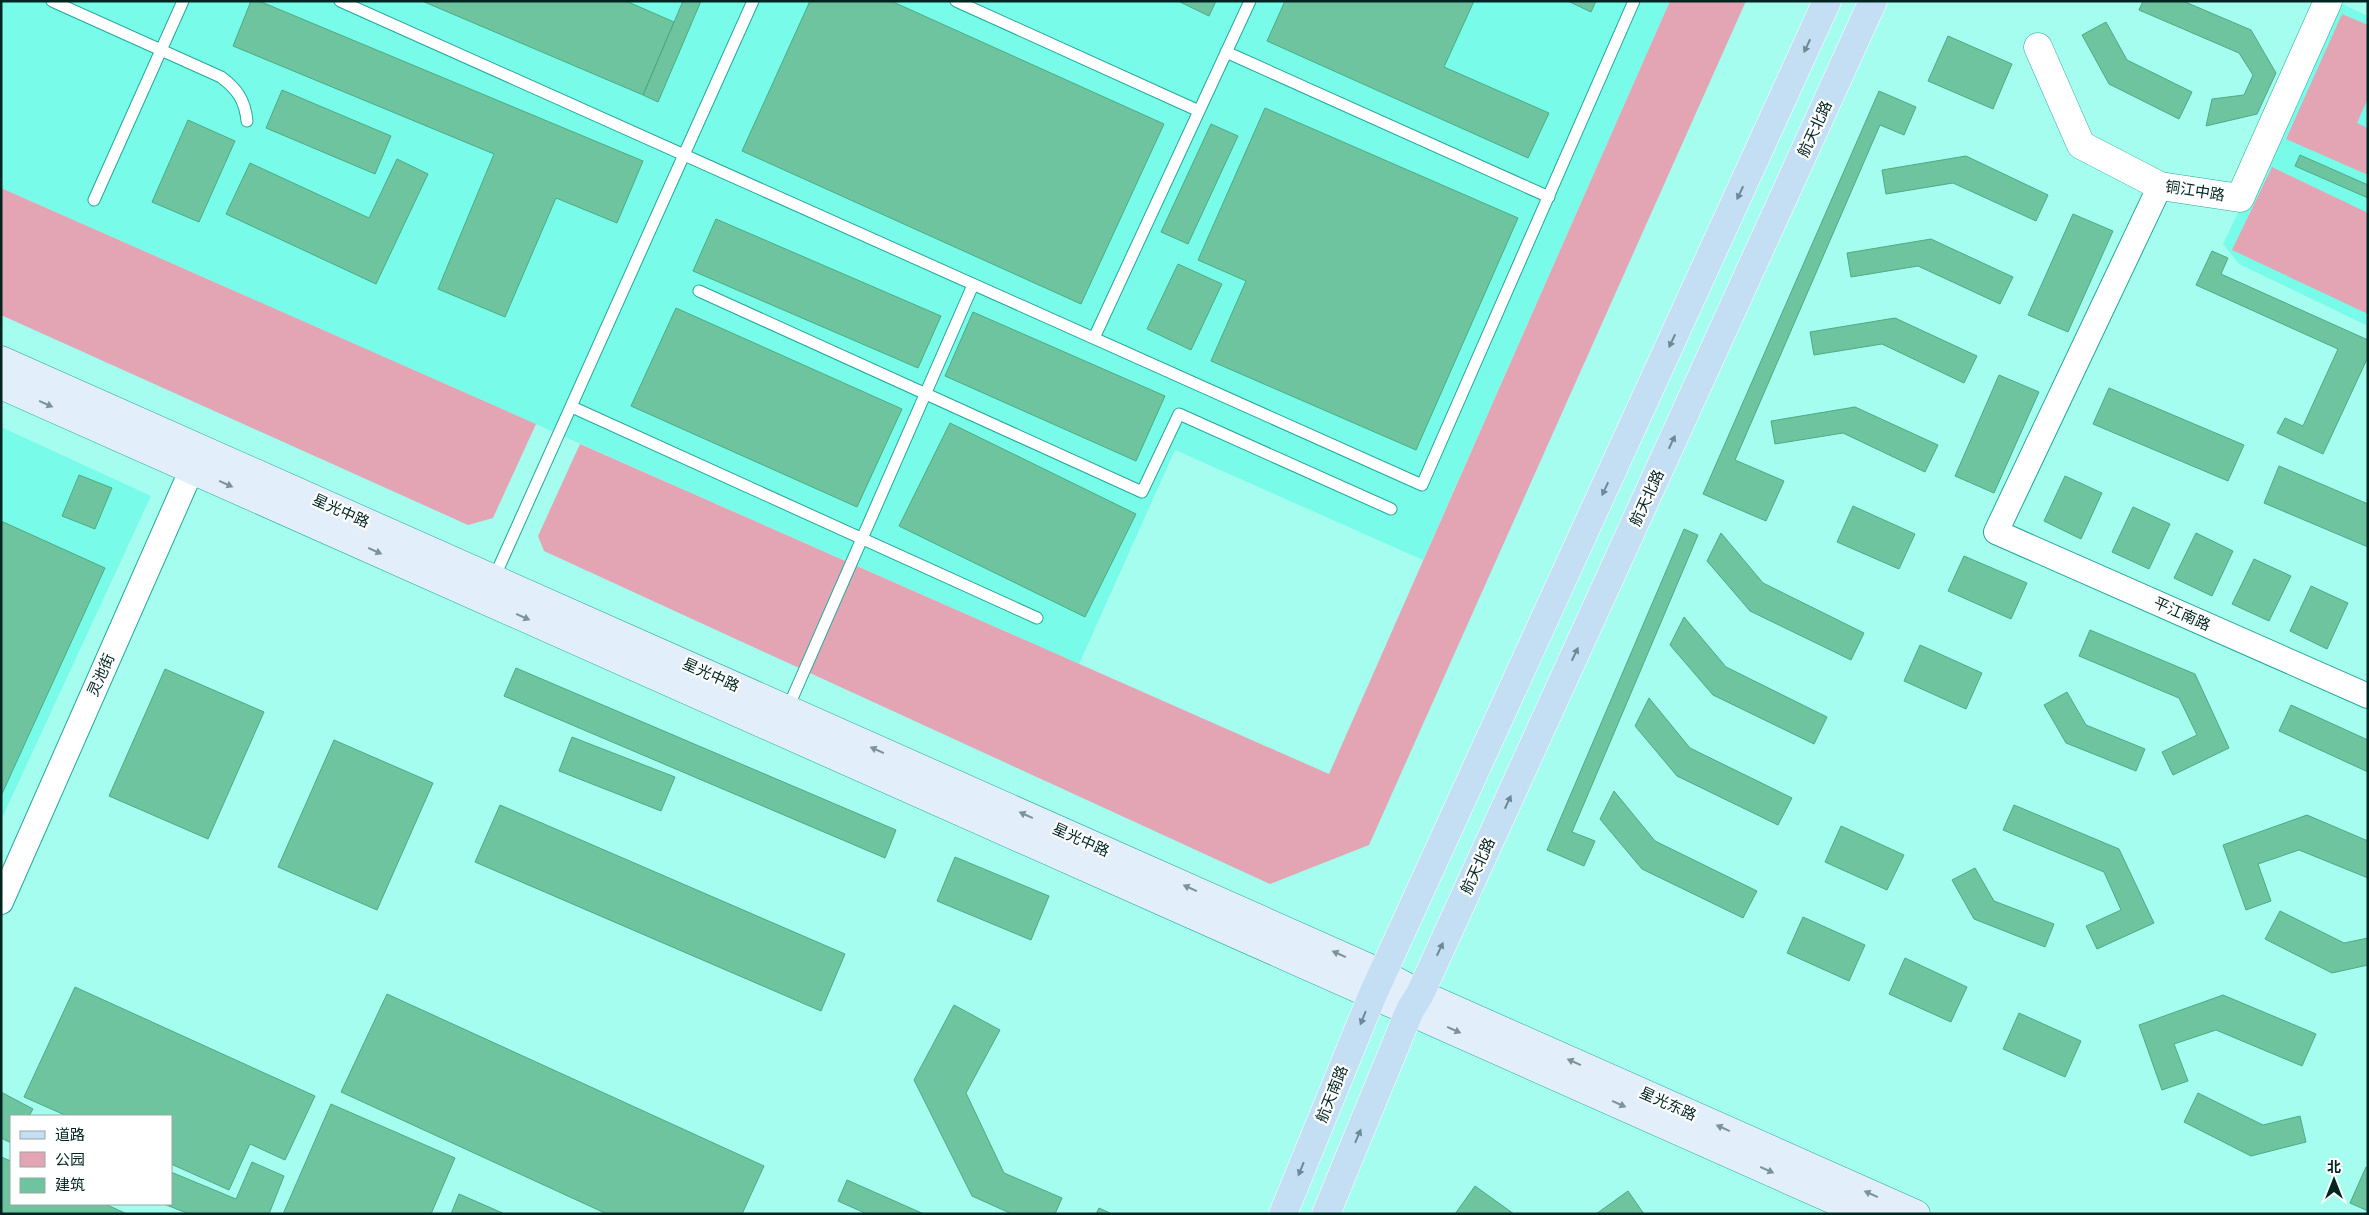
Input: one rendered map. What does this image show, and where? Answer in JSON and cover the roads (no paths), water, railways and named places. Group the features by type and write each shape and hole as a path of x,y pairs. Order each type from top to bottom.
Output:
{"main road":[{"path":"1378,984 1827,1"},
{"name":"航天北路","path":"1415,1002 1873,1"},
{"name":"星光中路","path":"1,360 196,459 1378,984"},
{"name":"星光中路","path":"1,384 196,459 494,578 787,710 1415,1002"},
{"name":"航天南路","path":"1283,1214 1378,984"},
{"path":"1326,1214 1415,1002"},
{"name":"星光东路","path":"1415,1002 1865,1214"},
{"name":"星光东路","path":"1415,1002 1916,1214"}],"street":[{"name":"铜江中路","path":"2038,47 2080,145 2160,186 2240,198 2328,1"},
{"name":"平江南路","path":"2160,186 1996,532 2368,696"},
{"name":"灵池街","path":"1,902 196,459"}],"lane":[{"path":"52,1 221,77 236,89 246,107 247,121"},
{"path":"94,200 183,1"},
{"path":"340,1 1422,485 1634,1"},
{"path":"494,578 753,1"},
{"path":"956,1 1199,111"},
{"path":"1094,338 1250,1"},
{"path":"1226,52 1549,196"},
{"path":"787,710 974,285"},
{"path":"699,291 1142,492 1179,414 1392,509"},
{"path":"572,407 1037,618"}]}
